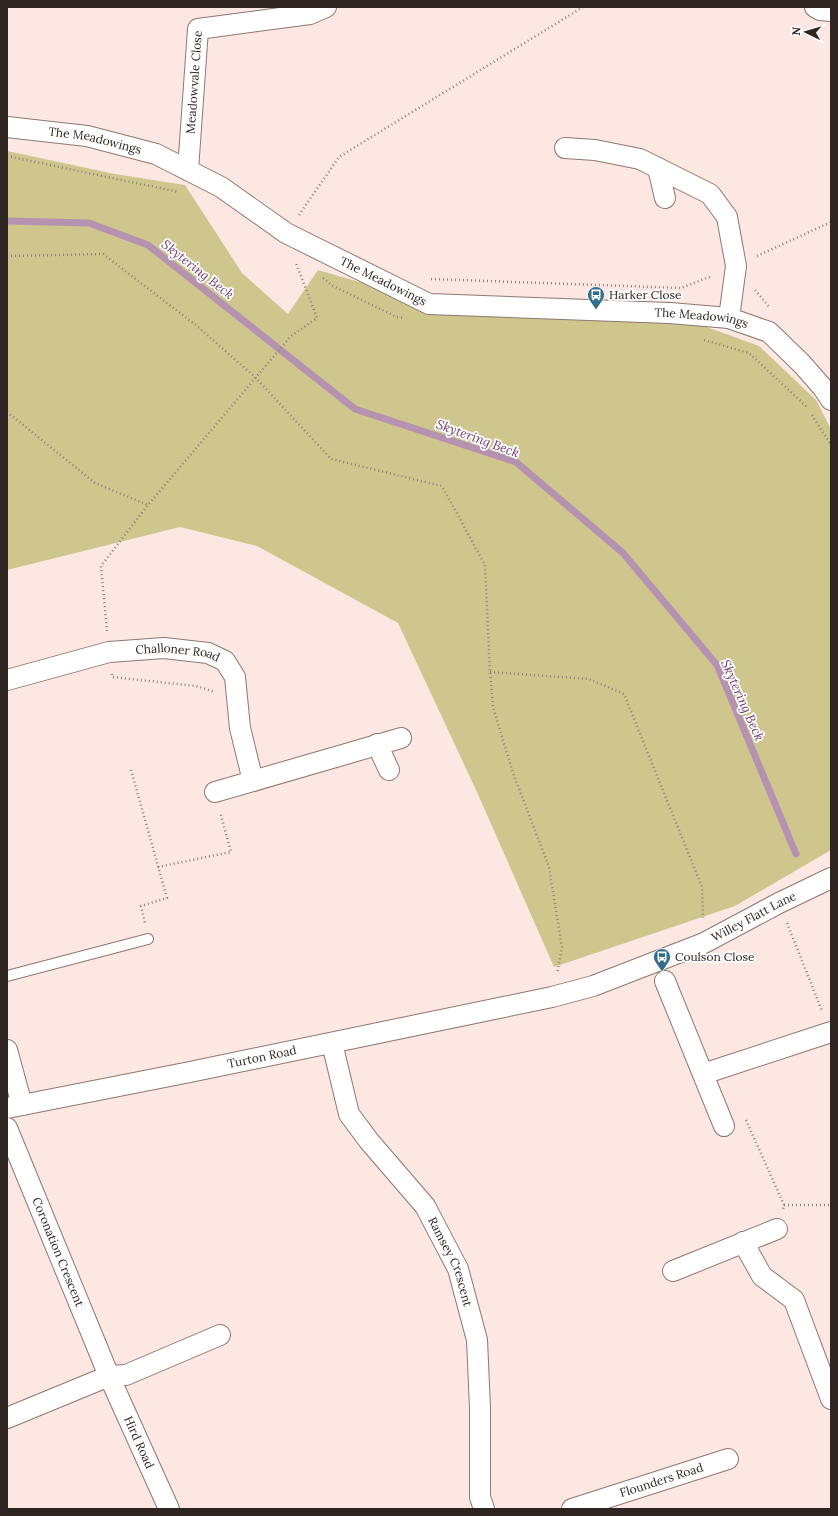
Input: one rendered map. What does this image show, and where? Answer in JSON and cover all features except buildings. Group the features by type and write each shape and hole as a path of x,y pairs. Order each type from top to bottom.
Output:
{"street":[{"name":"Meadowvale Close","path":"188,170 198,29 310,14 326,7"},
{"path":"815,7 820,10 831,11"},
{"name":"The Meadowings","path":"7,127 87,136 156,154 221,187 286,233 429,304 670,313 728,318 769,332 802,364 823,388 831,400"},
{"path":"565,148 595,150 640,159 710,194 727,217 736,266 728,318"},
{"path":"658,168 665,198"},
{"name":"Challoner Road","path":"7,680 109,652 164,648 208,653 225,661 235,677 240,728 254,782"},
{"path":"215,792 254,782 377,744 402,738"},
{"path":"377,744 389,770"},
{"name":"Willey Flatt Lane","path":"516,1005 552,998 593,986 704,943 779,903 831,878"},
{"path":"665,981 724,1126"},
{"name":"Turton Road","path":"15,1107 332,1044 516,1005"},
{"path":"703,1074 831,1032"},
{"name":"Ramsey Crescent","path":"332,1044 349,1114 368,1141 425,1206 458,1269 477,1340 480,1408 480,1497 484,1509"},
{"path":"7,1050 15,1107"},
{"name":"Coronation Crescent","path":"7,1128 109,1376"},
{"path":"673,1271 777,1229"},
{"path":"743,1242 762,1276 794,1300 831,1399"},
{"path":"7,1418 109,1376 126,1374 220,1335"},
{"name":"Hird Road","path":"109,1376 169,1509"},
{"name":"Flounders Road","path":"572,1509 728,1459"}],"lane":[{"path":"7,976 148,939"}],"path":[{"path":"306,219 299,215 339,157 584,7"},
{"path":"7,156 186,193"},
{"path":"426,279 681,288 736,266 831,222"},
{"path":"237,700 196,686 112,677 101,566 148,505 290,336 317,318 292,253 286,233"},
{"path":"7,256 102,254 197,326 255,377 331,459 442,486 485,565 493,707 513,773 549,867 562,947 552,998"},
{"path":"736,266 773,311"},
{"path":"321,276 333,286 397,317 404,318"},
{"path":"699,338 749,353 808,408"},
{"path":"7,412 95,483 148,505"},
{"path":"812,414 831,445"},
{"path":"490,672 589,679 624,694 702,887 704,943"},
{"path":"130,770 167,898 142,906 148,939"},
{"path":"158,867 231,852 215,792"},
{"path":"779,903 831,1032"},
{"path":"724,1126 746,1119 784,1205 777,1229"},
{"path":"784,1205 831,1205"}],"shaded area":[{"path":"7,151 115,174 185,185 242,273 288,314 318,270 414,298 704,326 759,346 816,400 831,429 831,850 735,906 554,967 477,792 398,623 257,546 180,527 7,570"}],"waterway":[{"name":"Skytering Beck","path":"7,221 89,223 148,245 355,409 516,462 623,553 717,665 796,854"}],"place":[{"name":"Harker Close","path":"596,310"},
{"name":"Coulson Close","path":"662,972"}]}
